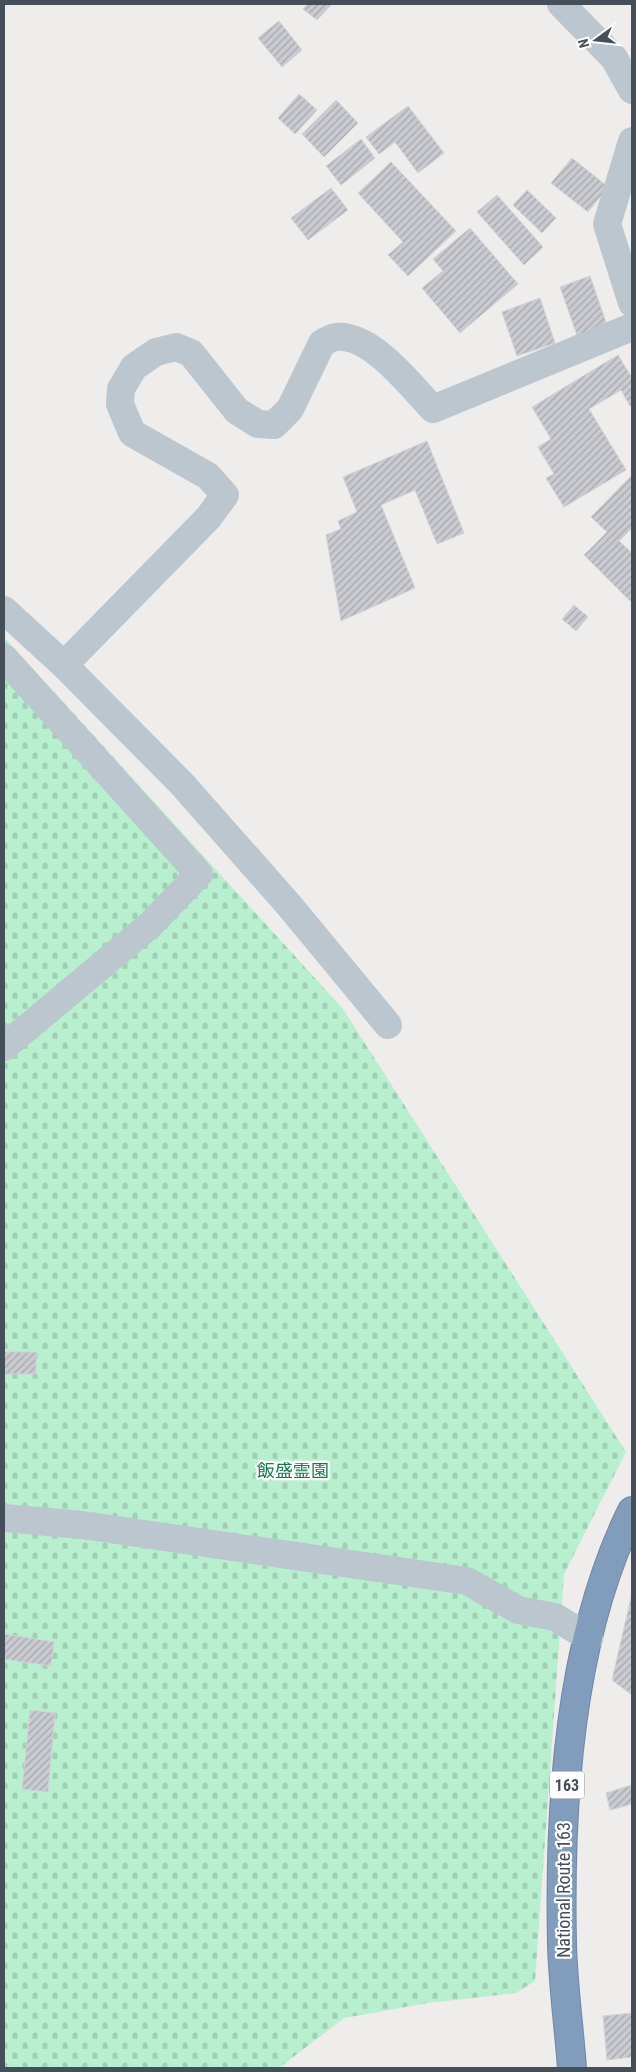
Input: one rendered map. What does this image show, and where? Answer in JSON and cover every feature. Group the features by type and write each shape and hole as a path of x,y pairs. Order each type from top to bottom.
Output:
{"highway":[{"name":"National Route 163","path":"572,2068 562,1946 563,1831 572,1723 589,1638 607,1567 632,1511"}],"street":[{"path":"561,4 614,58 632,90"},
{"path":"632,141 608,224 632,303"},
{"path":"73,657 208,518 225,496 208,476 132,433 120,404 121,389 134,367 156,352 176,347 191,353 237,410 258,424 274,425 290,409 322,343 336,337 358,341 391,363 433,410 632,327"},
{"path":"4,610 73,657 288,904 388,1025"},
{"path":"4,658 199,874 150,925 4,1047"},
{"path":"4,1518 82,1525 467,1580 518,1610 555,1618 589,1638"}],"green space":[{"name":"飯盛霊園","path":"4,637 343,1009 626,1452 564,1574 535,1981 516,1993 428,2003 344,2018 279,2068 4,2068"}],"building":[{"path":"308,4 331,5 317,20 303,9"},
{"path":"279,21 302,50 282,67 258,38"},
{"path":"299,94 317,110 295,134 278,118"},
{"path":"336,100 358,123 324,157 302,134"},
{"path":"408,106 444,153 418,173 395,142 379,154 366,137"},
{"path":"361,139 375,158 341,185 326,166"},
{"path":"572,158 608,187 588,212 551,183"},
{"path":"391,162 456,231 408,276 388,255 403,242 358,193"},
{"path":"331,188 348,210 308,240 291,218"},
{"path":"527,190 556,218 542,233 513,205"},
{"path":"497,195 543,247 524,265 477,212"},
{"path":"470,228 518,284 460,333 422,288 443,271 433,259"},
{"path":"590,276 607,325 577,335 560,287"},
{"path":"540,298 555,343 517,356 502,312"},
{"path":"618,355 632,378 632,405 630,406 621,390 589,409 626,470 564,507 546,478 554,474 538,447 551,439 532,407"},
{"path":"427,441 464,533 437,544 415,490 381,505 415,588 341,621 326,535 341,529 338,521 357,512 343,477"},
{"path":"632,475 632,528 619,541 632,553 632,598 630,601 584,555 607,532 591,517"},
{"path":"574,605 588,617 576,631 562,619"},
{"path":"4,1352 36,1352 36,1374 4,1374"},
{"path":"632,1593 632,1695 612,1680"},
{"path":"4,1634 54,1642 51,1666 4,1659"},
{"path":"30,1710 55,1713 48,1792 22,1789"},
{"path":"632,1785 632,1804 610,1810 606,1793"},
{"path":"632,2013 632,2057 607,2060 603,2016"}]}
